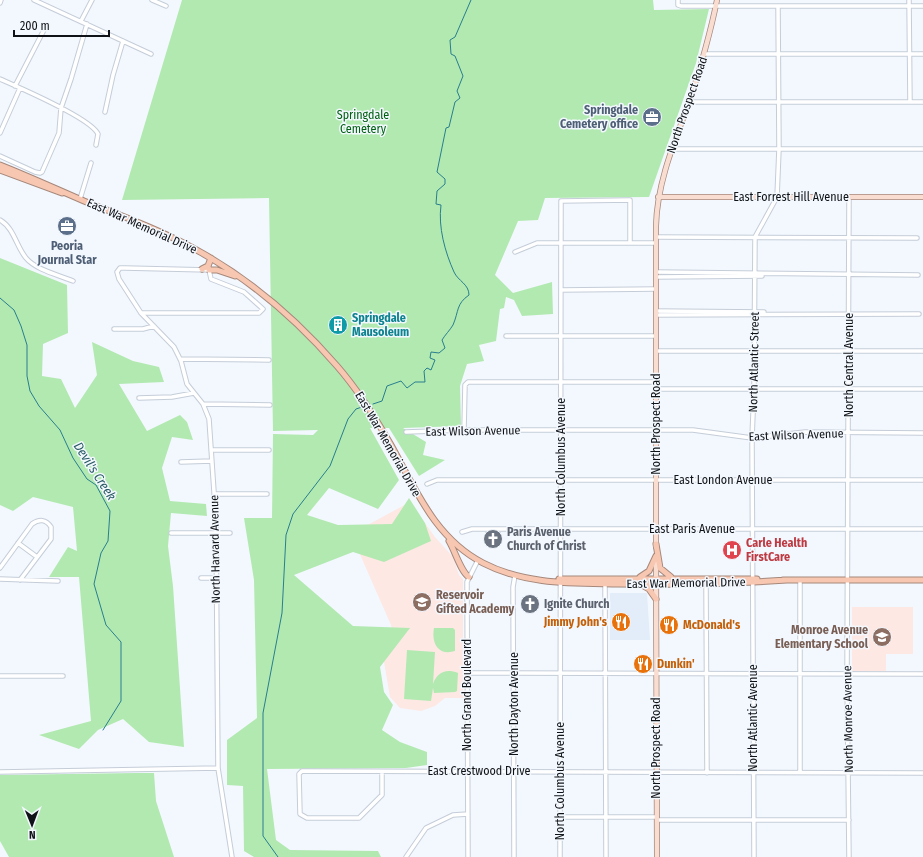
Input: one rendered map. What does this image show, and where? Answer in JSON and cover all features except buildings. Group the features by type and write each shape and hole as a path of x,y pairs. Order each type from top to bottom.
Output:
{"highway":[{"name":"East War Memorial Drive","path":"0,165 160,231 211,258 253,286 309,336 355,388 385,434 428,514 444,533 463,551 478,560 515,575 536,579 639,584 706,584 752,580"},
{"name":"East War Memorial Drive","path":"0,170 80,199"},
{"path":"208,268 211,258"},
{"path":"202,269 208,268 225,272 253,286"},
{"path":"444,533 457,555 462,571 469,577"},
{"path":"656,544 659,566 664,573 673,577 700,578"},
{"path":"632,578 642,576 649,571 654,562 656,551"},
{"name":"East War Memorial Drive","path":"560,580 700,578 752,580 923,580"},
{"path":"639,584 649,589 656,599"}],"main road":[{"name":"North Prospect Road","path":"657,857 656,237 658,197 672,149 705,54 717,0"},
{"name":"East Forrest Hill Avenue","path":"658,197 923,197"}],"street":[{"path":"34,0 151,54"},
{"path":"81,21 92,0"},
{"path":"152,0 166,6"},
{"path":"678,0 678,5 716,6 923,6"},
{"path":"813,0 813,6"},
{"path":"909,0 910,102"},
{"path":"777,197 779,149 778,6"},
{"path":"0,156 34,172 41,173 59,132 61,108 72,79 87,24"},
{"path":"15,86 46,26"},
{"path":"105,112 113,75 123,41"},
{"path":"705,54 923,54"},
{"path":"0,79 61,108 91,126 98,134 96,146"},
{"path":"0,132 20,88"},
{"path":"689,102 923,102"},
{"path":"672,149 923,150"},
{"path":"80,199 91,163"},
{"name":"North Atlantic Street","path":"752,580 752,438 755,351 755,237 777,197"},
{"name":"North Central Avenue","path":"848,198 848,580"},
{"name":"North Columbus Avenue","path":"560,857 560,201 630,200 630,242"},
{"path":"0,220 9,228 29,261 37,266 73,281"},
{"path":"656,237 917,238"},
{"path":"515,252 535,243 656,243"},
{"name":"North Harvard Avenue","path":"202,269 123,268 117,270 118,277 141,314 173,346 180,359 186,382 203,404 209,419 216,533 218,768 232,857"},
{"path":"141,314 231,314 262,312 262,306 244,292 211,279 208,268"},
{"path":"656,275 918,275"},
{"path":"561,290 656,289"},
{"path":"656,313 918,314"},
{"path":"114,329 143,329 154,326"},
{"path":"506,336 656,336"},
{"path":"656,351 923,351"},
{"path":"180,359 269,360"},
{"path":"464,430 467,383 656,382"},
{"path":"656,389 923,389"},
{"path":"139,398 172,397 194,394"},
{"path":"203,404 270,404"},
{"name":"East Wilson Avenue","path":"406,432 464,430 702,430 752,438 800,432 923,433"},
{"path":"211,450 269,450"},
{"path":"181,462 212,461"},
{"name":"East London Avenue","path":"427,484 437,480 923,480"},
{"path":"214,494 267,494"},
{"path":"0,568 34,523 42,520 48,523 52,529 52,537 20,580"},
{"name":"East Paris Avenue","path":"462,532 472,529 923,529"},
{"path":"171,533 230,533"},
{"path":"18,543 37,557"},
{"name":"North Grand Boulevard","path":"468,857 467,582 478,560"},
{"name":"North Dayton Avenue","path":"514,857 515,575"},
{"path":"201,578 217,578"},
{"path":"0,579 58,581"},
{"name":"North Atlantic Avenue","path":"752,580 754,857"},
{"path":"800,580 800,772"},
{"name":"North Monroe Avenue","path":"848,580 847,675 849,857"},
{"path":"605,583 606,857"},
{"path":"706,584 707,773"},
{"path":"467,673 923,674"},
{"path":"0,676 63,676"},
{"path":"0,772 218,768"},
{"name":"East Crestwood Drive","path":"382,772 381,797 361,817 354,819 306,818 301,816 299,805 299,774 301,772 606,771 707,773 923,773"},
{"path":"406,857 426,828 453,815 468,814"},
{"path":"560,817 849,820"}],"shaded area":[{"name":"Reservoir Gifted Academy","path":"410,502 435,537 453,557 459,575 463,579 463,698 445,698 435,706 421,711 400,708 390,697 383,656 394,642 391,625 351,534"},
{"path":"610,593 647,593 650,640 610,640"},
{"name":"Monroe Avenue Elementary School","path":"852,607 913,607 913,654 886,654 886,671 852,671"}],"green space":[{"name":"Springdale Cemetery","path":"182,0 653,0 654,10 709,9 696,63 649,197 545,198 538,220 518,221 495,275 513,293 552,282 553,314 522,316 514,300 506,297 504,308 500,309 496,341 479,345 484,361 467,364 460,386 461,426 403,428 426,442 423,455 445,460 419,476 389,428 370,428 399,480 378,509 329,488 307,515 338,525 392,524 409,498 425,523 431,541 384,562 353,552 294,575 353,626 410,628 380,667 384,692 393,705 382,730 400,742 427,752 427,765 406,768 267,769 276,840 290,850 378,851 381,857 254,857 244,851 243,786 227,785 227,740 257,718 254,580 244,518 272,518 273,434 313,435 318,430 273,431 269,198 122,200"},
{"path":"0,258 67,285 68,333 43,344 42,376 61,379 75,408 97,375 92,342 133,361 159,367 164,382 119,384 147,431 180,415 187,422 193,440 172,437 162,468 170,501 206,504 207,516 171,513 168,546 173,586 184,747 149,742 123,719 98,730 79,749 39,735 91,721 79,577 49,577 68,547 77,551 73,507 33,497 13,511 0,505"},
{"path":"434,628 453,628 455,630 455,651 445,652 437,647 433,634"},
{"path":"407,650 435,652 433,684 442,672 449,671 458,673 457,691 434,693 433,688 431,701 404,699"},
{"path":"154,773 156,801 174,857 9,857 0,841 0,775"}],"waterway":[{"path":"373,404 382,401 387,386 401,381 407,388 415,382 425,382 424,371 427,368 431,370 435,360 430,358 431,352 439,353 445,348 442,340 453,325 460,305 469,295 469,291 454,272 448,256 441,231 441,205 436,204 437,191 445,184 445,179 437,172 446,128 449,127 455,102 460,98 457,91 463,76 455,56 451,54 450,40 455,37 471,0"},
{"name":"Devil's Creek","path":"0,298 14,310 21,326 27,345 27,376 30,391 39,406 60,430 73,458 87,479 96,485 110,511 108,541 101,553 94,584 106,625 121,642 121,701 103,730"},
{"path":"278,857 263,836 263,713 282,613 286,535 293,514 330,466 348,419 356,409 362,407"}],"place":[{"name":"Springdale Cemetery office","path":"652,117"},
{"name":"Peoria Journal Star","path":"67,226"},
{"name":"Springdale Mausoleum","path":"338,325"},
{"name":"Paris Avenue Church of Christ","path":"493,539"},
{"name":"Carle Health FirstCare","path":"732,550"},
{"name":"Reservoir Gifted Academy","path":"422,602"},
{"name":"Ignite Church","path":"530,604"},
{"name":"Jimmy John's","path":"621,622"},
{"name":"McDonald's","path":"669,625"},
{"name":"Monroe Avenue Elementary School","path":"882,637"},
{"name":"Dunkin'","path":"643,664"}]}
